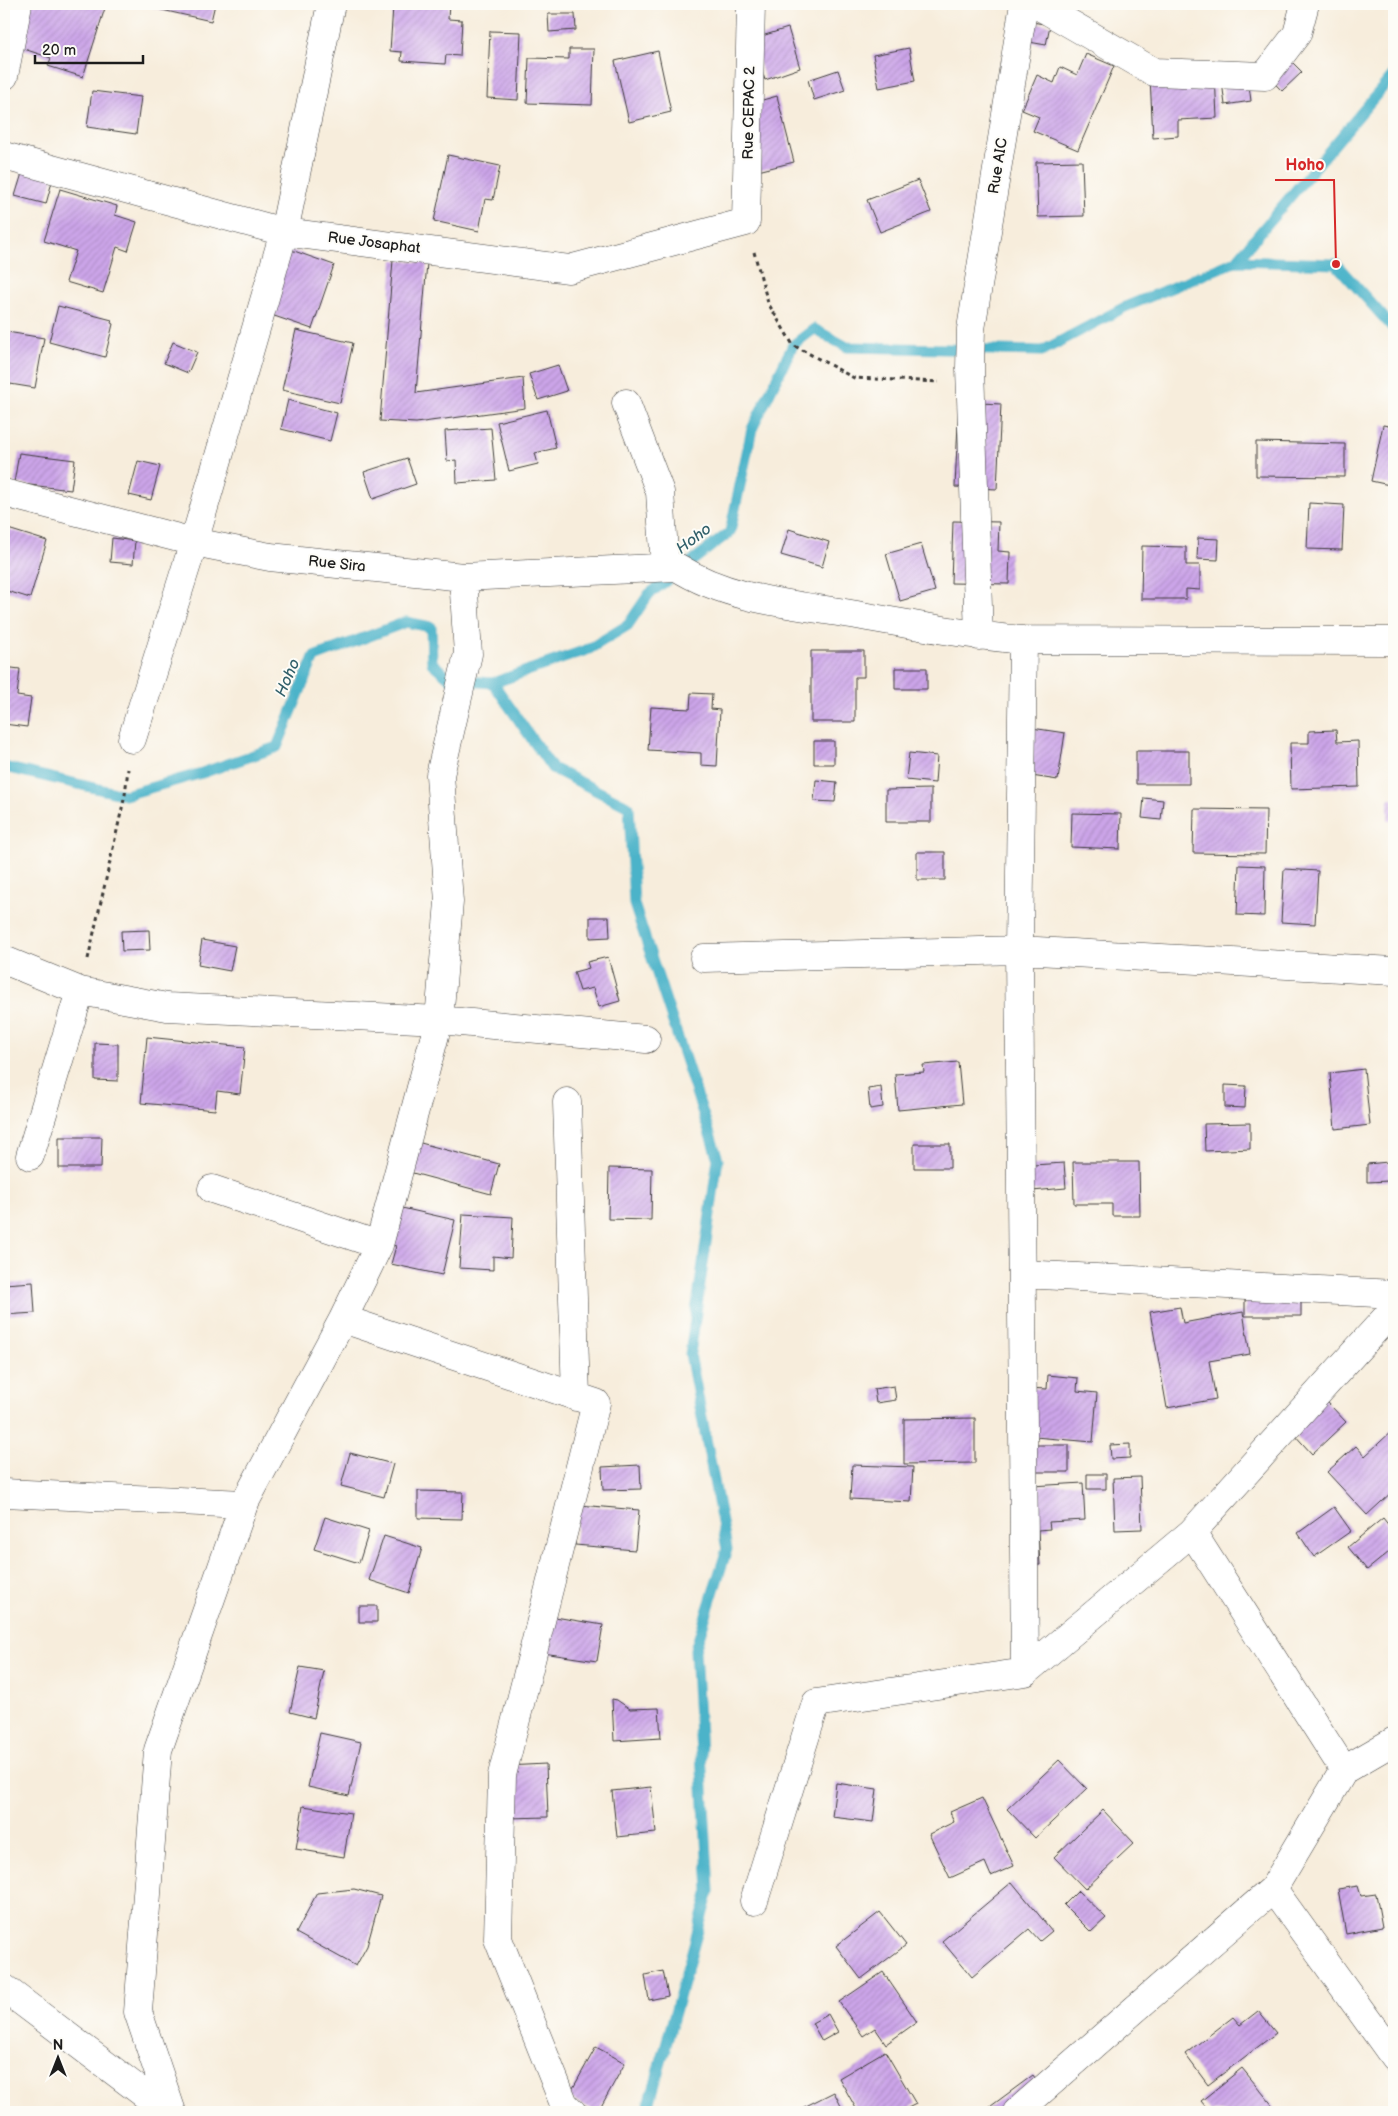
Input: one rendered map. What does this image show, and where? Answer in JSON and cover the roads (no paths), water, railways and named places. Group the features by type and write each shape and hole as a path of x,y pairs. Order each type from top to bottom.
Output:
{"street":[{"path":"4,76 18,4"},
{"path":"132,739 194,542 284,232 332,4"},
{"name":"Rue CEPAC 2","path":"746,222 751,4"},
{"name":"Rue AIC","path":"979,636 971,329 1024,4"},
{"path":"1036,4 1154,72 1265,76 1297,34 1305,4"},
{"name":"Rue Josaphat","path":"4,156 284,232 570,269 746,222"},
{"path":"626,403 660,492 679,571 743,596 979,636 1024,640 1394,640"},
{"name":"Rue Sira","path":"4,493 194,542 270,557 463,577 679,571"},
{"path":"172,2112 138,2012 158,1750 244,1504 343,1319 379,1245 439,1020 448,902 440,775 468,654 463,577"},
{"path":"1024,640 1019,950 1025,1672"},
{"path":"704,958 1019,950 1394,971"},
{"path":"4,960 80,991 167,1007 439,1020 646,1039"},
{"path":"30,1156 80,991"},
{"path":"566,1102 576,1397"},
{"path":"212,1189 379,1245"},
{"path":"1022,1274 1394,1294"},
{"path":"754,1901 816,1704 1025,1672 1192,1532 1394,1309"},
{"path":"343,1319 596,1403 502,1775 498,1939 562,2109"},
{"path":"4,1493 244,1504"},
{"path":"1192,1532 1344,1770"},
{"path":"1017,2112 1272,1889 1344,1770 1394,1740"},
{"path":"1272,1889 1394,2057"},
{"path":"4,1988 168,2112"}],"waterway":[{"path":"1236,261 1394,74"},
{"name":"Hoho","path":"4,767 125,795 202,773 277,747 314,657 406,622 431,627 432,663 452,680 493,683 589,649 628,625 649,594 730,532 752,429 793,345 814,329 847,347 1042,351 1125,307 1236,261 1336,264 1394,329"},
{"path":"493,683 552,768 629,807 634,904 718,1159 690,1354 727,1549 695,1650 709,1891 647,2112"}],"place":[{"name":"Hoho","path":"1336,264"}]}
